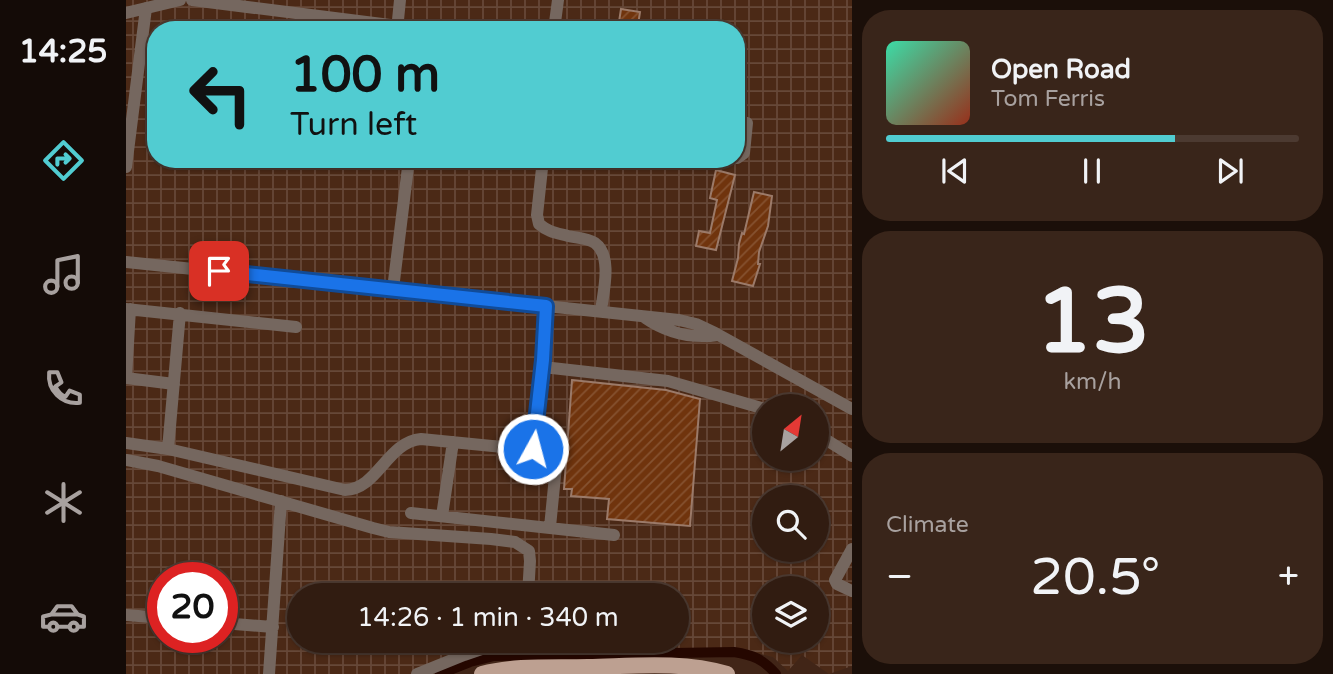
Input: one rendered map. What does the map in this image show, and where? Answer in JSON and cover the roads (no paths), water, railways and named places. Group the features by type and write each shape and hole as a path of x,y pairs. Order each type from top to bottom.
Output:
{"main road":[{"path":"482,674 509,668 667,666 703,667 727,674"}],"lane":[{"path":"126,13 180,0"},
{"path":"192,0 346,21"},
{"path":"398,21 400,0"},
{"path":"555,21 558,0"},
{"path":"126,167 146,8"},
{"path":"745,143 747,123"},
{"path":"393,289 408,168"},
{"path":"541,168 537,215 539,223 553,233 597,244 603,255 605,271 601,311"},
{"path":"126,262 687,322 719,335 852,408"},
{"path":"533,449 543,367 546,306"},
{"path":"174,384 126,378 128,309 296,327"},
{"path":"168,449 180,313"},
{"path":"543,367 668,381 752,405"},
{"path":"126,443 168,449 281,477 345,489 355,489 366,482 398,448 410,440 533,449 554,459 550,527"},
{"path":"442,516 453,442"},
{"path":"830,442 852,456"},
{"path":"126,460 158,466 389,532 515,542 528,551 529,583"},
{"path":"269,674 281,500"},
{"path":"411,513 614,535"},
{"path":"852,549 835,580 837,584 852,591"},
{"path":"126,615 147,617"},
{"path":"238,624 273,627"},
{"path":"417,674 467,653"}],"waterway":[{"path":"440,674 494,656 734,652 757,659 776,674"}]}
